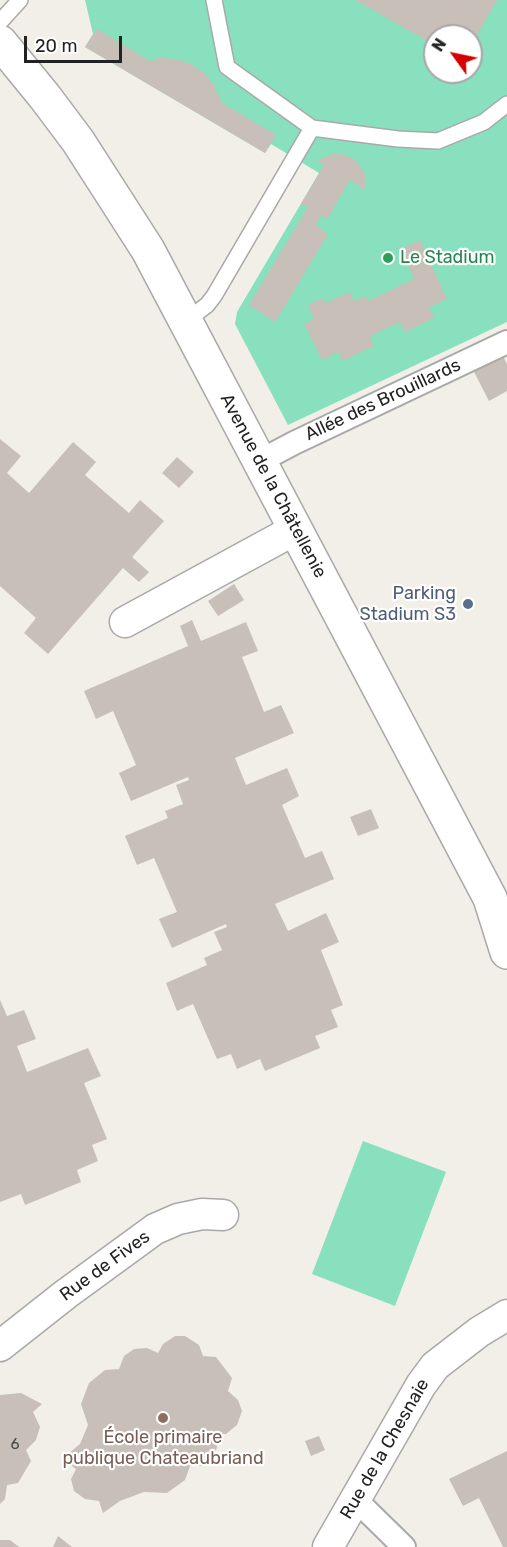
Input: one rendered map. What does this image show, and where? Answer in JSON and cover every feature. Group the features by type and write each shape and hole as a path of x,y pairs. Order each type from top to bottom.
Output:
{"street":[{"name":"Avenue de la Châtellenie","path":"0,42 45,97 94,164 136,229 490,898 507,952"},
{"name":"Allée des Brouillards","path":"260,461 507,342"},
{"path":"124,622 296,530"},
{"name":"Rue de Fives","path":"0,1346 155,1229 177,1219 202,1214 223,1215"},
{"name":"Rue de la Chesnaie","path":"328,1547 421,1384 435,1366 479,1332 507,1314"},
{"path":"355,1499 404,1547"}],"lane":[{"path":"0,22 20,0"},
{"path":"214,0 227,67 312,128 398,139 438,141 484,122 507,104"},
{"path":"186,321 207,305 214,296 312,128"}],"green space":[{"name":"Le Stadium","path":"85,0 507,0 507,322 288,425 235,324 237,312 319,173 271,144 265,153 85,47 93,34"},
{"path":"363,1141 446,1172 395,1306 312,1274"}],"building":[{"path":"355,0 497,0 483,25 423,24 423,38"},
{"path":"97,29 150,61 160,58 176,59 189,63 203,72 214,85 222,103 276,135 265,153 85,47"},
{"path":"332,154 347,155 356,161 365,174 365,190 350,180 327,219 321,215 316,225 328,234 275,322 249,305 308,207 301,204 324,165 317,161"},
{"path":"420,240 447,299 429,307 434,318 405,332 400,322 370,336 374,346 343,361 338,352 322,360 304,324 314,319 308,305 322,298 325,303 350,292 354,301 366,296 368,301 414,279 401,249"},
{"path":"502,354 507,364 507,391 489,401 473,370"},
{"path":"0,439 21,456 7,473 29,493 73,442 96,462 85,475 129,513 140,500 164,521 132,557 149,572 139,582 123,568 48,654 24,633 36,618 0,586"},
{"path":"177,457 194,472 179,488 162,473"},
{"path":"234,584 244,600 218,616 208,601"},
{"path":"192,620 201,641 246,622 258,651 242,657 264,712 281,705 294,733 235,758 246,785 287,768 299,796 282,805 305,858 322,851 334,879 275,904 288,931 326,913 339,942 321,950 343,1005 331,1010 338,1027 315,1036 320,1048 265,1071 260,1059 237,1069 231,1054 217,1059 193,1004 177,1011 166,983 207,965 204,958 222,950 214,932 227,927 226,924 172,948 159,919 177,912 154,858 137,865 125,836 168,818 165,811 183,804 176,785 189,780 188,777 131,801 119,773 136,765 113,711 96,719 84,691 188,646 180,626"},
{"path":"371,809 379,828 358,836 350,817"},
{"path":"0,1000 7,1016 24,1010 36,1039 17,1046 27,1072 88,1048 101,1076 84,1083 107,1139 92,1145 98,1161 77,1170 81,1182 25,1205 21,1194 0,1202"},
{"name":"École primaire publique Chateaubriand","path":"175,1336 185,1336 199,1345 203,1356 216,1357 232,1378 228,1391 238,1400 242,1411 237,1425 226,1434 214,1434 217,1447 214,1457 201,1466 190,1466 185,1480 167,1493 144,1492 120,1501 103,1513 99,1501 85,1499 74,1491 71,1479 76,1469 67,1462 68,1454 80,1444 88,1425 81,1404 89,1383 105,1370 119,1369 124,1356 134,1349 147,1348 158,1353 163,1344"},
{"name":"École primaire publique Chateaubriand","path":"21,1393 42,1404 33,1412 40,1427 36,1440 26,1450 31,1461 18,1483 7,1485 5,1499 0,1504 0,1395"},
{"path":"319,1436 325,1450 311,1456 305,1441"},
{"path":"507,1451 507,1547 503,1547 479,1498 463,1506 449,1479"},
{"path":"58,1536 72,1547 53,1547"},
{"path":"0,1540 10,1540 19,1547 0,1547"}],"place":[{"name":"Le Stadium","path":"388,258"},
{"name":"Parking Stadium S3","path":"468,604"},
{"name":"École primaire publique Chateaubriand","path":"163,1418"}]}
